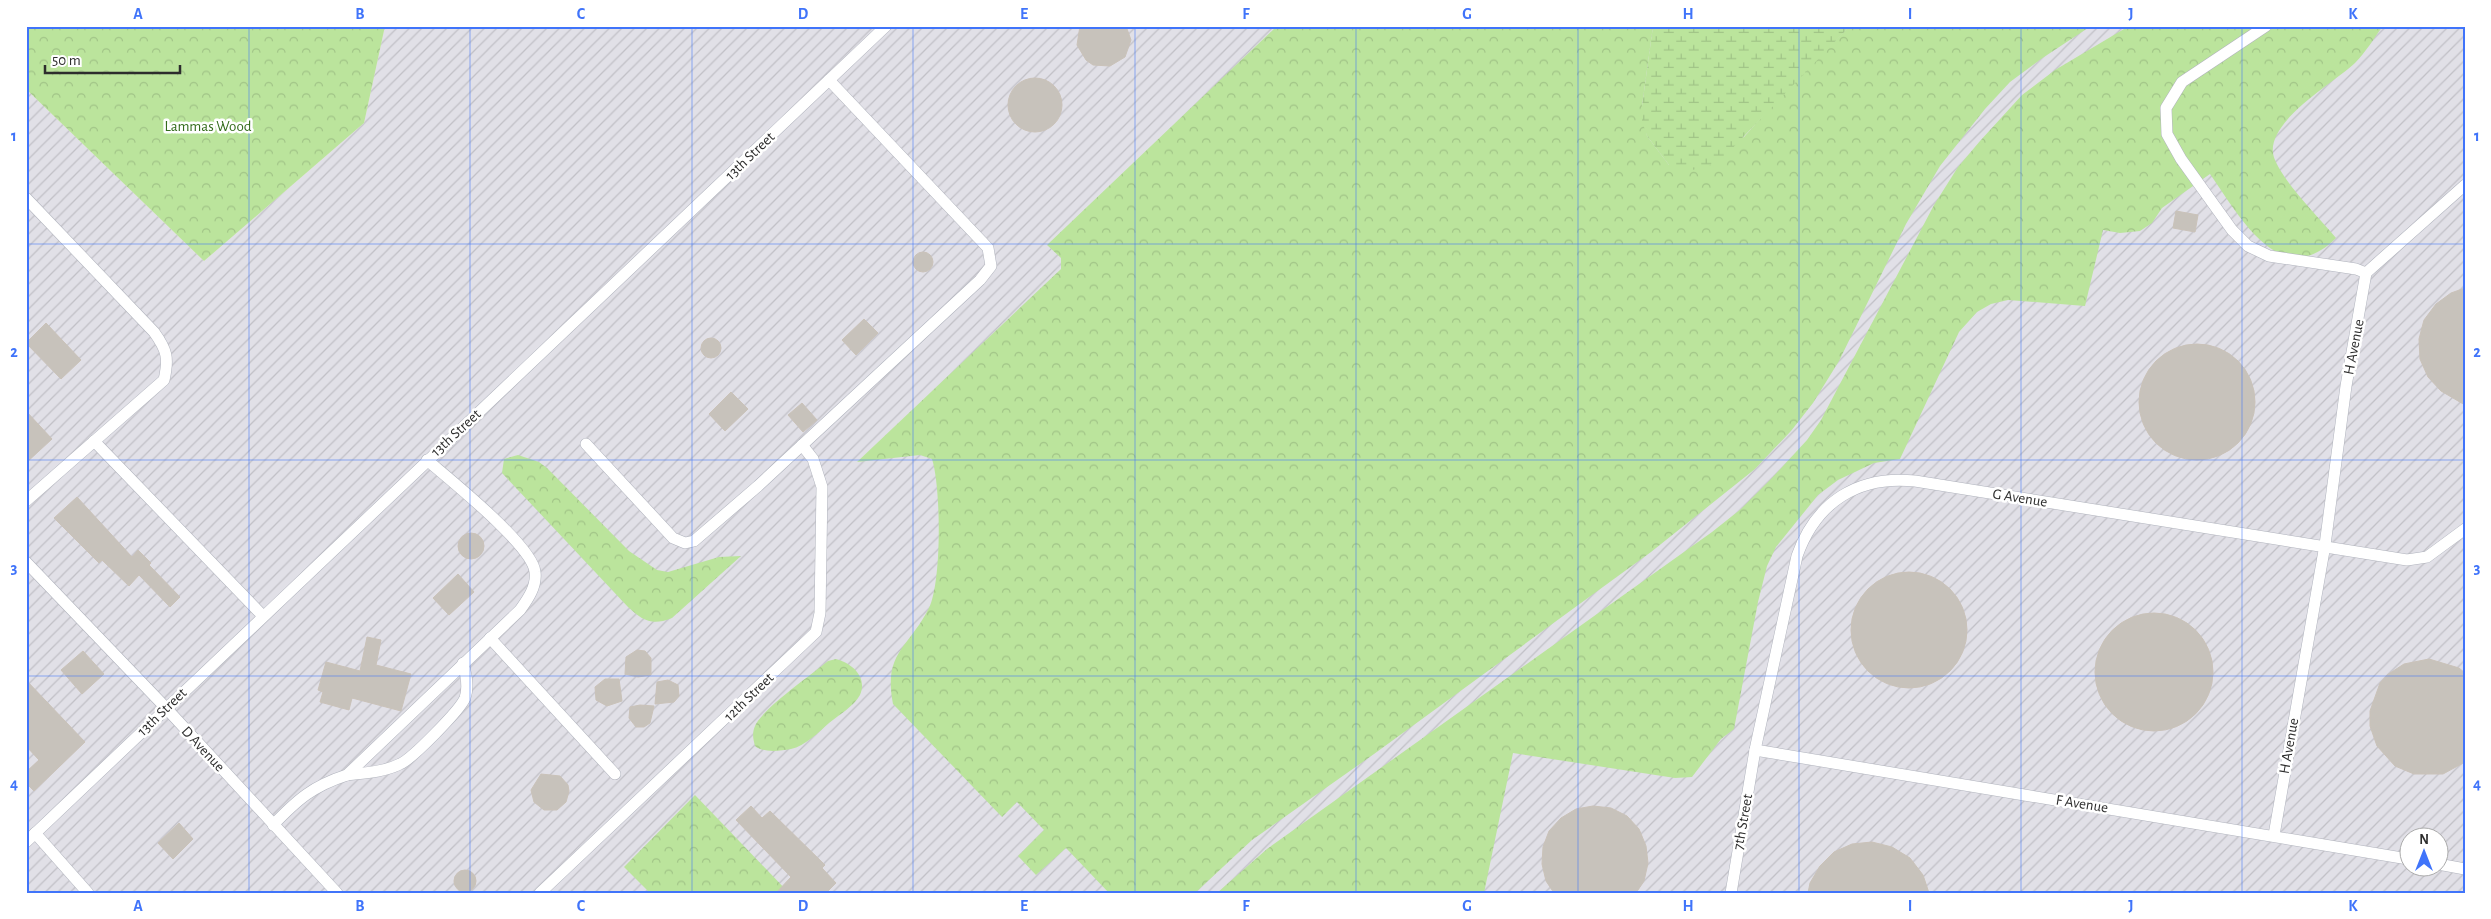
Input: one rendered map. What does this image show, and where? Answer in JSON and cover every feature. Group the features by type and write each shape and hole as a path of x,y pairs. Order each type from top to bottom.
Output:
{"lane":[{"name":"13th Street","path":"26,842 427,460 608,292 886,26"},
{"path":"2266,26 2182,82 2166,108 2167,134 2181,159 2232,230 2248,246 2269,256 2356,269 2366,273 2465,186"},
{"path":"586,444 668,533 685,543 694,541 802,445 980,280 990,266 988,248 829,80"},
{"path":"26,198 148,325 163,345 168,362 164,380 26,501"},
{"name":"H Avenue","path":"2274,835 2325,545 2346,386 2366,273"},
{"path":"94,441 263,616"},
{"name":"12th Street","path":"540,893 816,632 820,613 823,494 817,467 802,445"},
{"path":"347,775 520,610 535,579 533,562 506,531 427,460"},
{"name":"G Avenue","path":"1755,750 1801,543 1811,526 1829,505 1862,485 1885,480 1914,481 2418,560 2427,558 2465,529"},
{"name":"D Avenue","path":"26,562 166,708 337,893"},
{"path":"490,638 615,774"},
{"path":"273,825 306,793 318,786 347,775 391,768 402,764 413,755 464,701 466,686 463,663"},
{"name":"F Avenue","path":"1755,750 2274,835 2398,857"},
{"name":"7th Street","path":"1731,893 1755,750"},
{"path":"35,833 88,893"},
{"path":"2448,866 2465,869"}],"shaded area":[{"path":"385,26 2465,26 2465,893 26,893 26,89 204,261 364,123"}],"green space":[{"name":"Lammas Wood","path":"26,26 385,26 364,123 204,261 26,89"},
{"path":"1277,26 1653,26 1642,106 1647,136 1669,165 1744,137 1782,94 1850,26 2091,26 2010,82 1985,109 1940,166 1906,224 1839,361 1813,403 1791,431 1755,469 1651,552 1374,754 1252,840 1195,893 1109,893 1066,848 1036,875 1018,856 1044,830 1017,802 1002,817 893,704 891,687 895,661 929,608 933,595 939,534 935,472 932,459 920,455 857,462 1061,269 1061,258 1047,245"},
{"path":"1653,26 1850,26 1724,157 1705,168 1684,171 1669,165 1647,136 1642,121 1642,106"},
{"path":"2129,26 2383,26 2355,63 2316,93 2288,119 2278,133 2273,147 2275,160 2286,179 2336,238 2316,253 2297,257 2279,253 2263,242 2248,227 2210,174 2162,208 2152,223 2140,231 2120,233 2103,230 2085,306 2008,300 1991,304 1977,312 1959,332 1900,459 1874,463 1838,480 1818,495 1776,547 1767,566 1758,602 1734,729 1721,739 1692,777 1675,778 1513,753 1484,893 1217,893 1267,849 1712,532 1741,509 1807,440 1821,420 1934,205 1958,167 2022,95 2055,70"},
{"path":"518,455 539,462 547,468 629,551 657,570 668,572 719,557 741,556 672,618 659,622 643,619 628,607 502,473 504,459"},
{"path":"836,659 852,667 860,676 862,688 860,695 854,703 801,745 787,750 772,751 762,750 755,746 754,729 759,719 788,692 828,661"},
{"path":"695,795 789,893 650,893 624,867"}],"building":[{"path":"1080,26 1126,26 1131,40 1125,57 1110,66 1093,65 1086,60 1077,45"},
{"path":"1030,78 1040,78 1050,82 1058,90 1062,105 1058,120 1050,128 1040,132 1030,132 1020,128 1012,120 1008,110 1008,100 1012,90 1020,82"},
{"path":"2176,211 2198,215 2195,232 2173,228"},
{"path":"919,252 927,252 933,258 933,266 927,272 919,272 913,266 913,258"},
{"path":"2465,288 2465,405 2441,391 2428,377 2420,359 2419,339 2424,320 2436,304 2451,293"},
{"path":"864,319 878,333 856,355 842,340"},
{"path":"46,323 81,360 61,379 26,343"},
{"path":"711,338 718,341 721,348 718,355 711,358 704,355 701,348 704,341"},
{"path":"2197,344 2219,348 2238,361 2251,380 2255,402 2251,424 2238,443 2219,456 2197,460 2175,456 2156,443 2143,424 2139,402 2143,380 2156,361 2175,348"},
{"path":"731,392 748,409 725,431 709,414"},
{"path":"802,403 817,420 803,432 788,415"},
{"path":"26,411 52,439 26,463"},
{"path":"77,497 132,557 138,550 151,563 149,565 180,597 170,607 139,575 129,586 102,560 99,563 54,518"},
{"path":"471,533 480,537 484,546 480,555 471,559 462,555 458,546 462,537"},
{"path":"1909,572 1931,576 1941,581 1950,589 1958,598 1963,608 1967,630 1963,652 1958,662 1950,671 1941,679 1931,684 1909,688 1887,684 1877,679 1868,671 1860,662 1855,652 1851,630 1855,608 1860,598 1868,589 1877,581 1887,576"},
{"path":"458,574 474,592 449,615 433,598"},
{"path":"2154,613 2176,618 2196,630 2208,650 2213,672 2208,694 2196,714 2176,726 2154,731 2132,726 2112,714 2100,694 2095,672 2100,650 2112,630 2132,618"},
{"path":"367,637 381,640 376,665 411,674 401,711 352,698 349,710 320,702 323,692 318,690 326,662 360,671"},
{"path":"637,650 645,651 651,658 651,675 638,677 625,674 626,657"},
{"path":"83,651 104,674 82,694 61,670"},
{"path":"2429,659 2459,668 2465,673 2465,762 2443,774 2414,774 2395,766 2377,746 2370,726 2370,711 2380,683 2387,675 2404,664"},
{"path":"605,679 619,679 622,701 607,706 596,700 595,687"},
{"path":"26,680 85,742 34,791 26,783 26,772 39,760 26,746"},
{"path":"668,680 678,685 679,696 674,702 655,704 657,682"},
{"path":"640,705 654,706 650,723 644,727 636,727 629,718 630,707"},
{"path":"541,774 560,776 568,785 569,791 566,802 557,810 544,810 534,802 531,790"},
{"path":"751,806 762,818 770,811 825,865 822,868 836,883 826,893 776,893 791,877 736,820"},
{"path":"1593,806 1611,808 1627,816 1639,829 1646,846 1648,863 1644,881 1636,893 1554,893 1546,881 1542,864 1543,847 1549,831 1561,818 1576,809"},
{"path":"179,823 193,839 173,859 158,843"},
{"path":"1872,842 1892,847 1910,858 1923,875 1929,893 1808,893 1810,883 1820,866 1834,852 1852,844"},
{"path":"465,870 473,873 476,881 473,889 465,892 457,889 454,881 457,873"}]}
